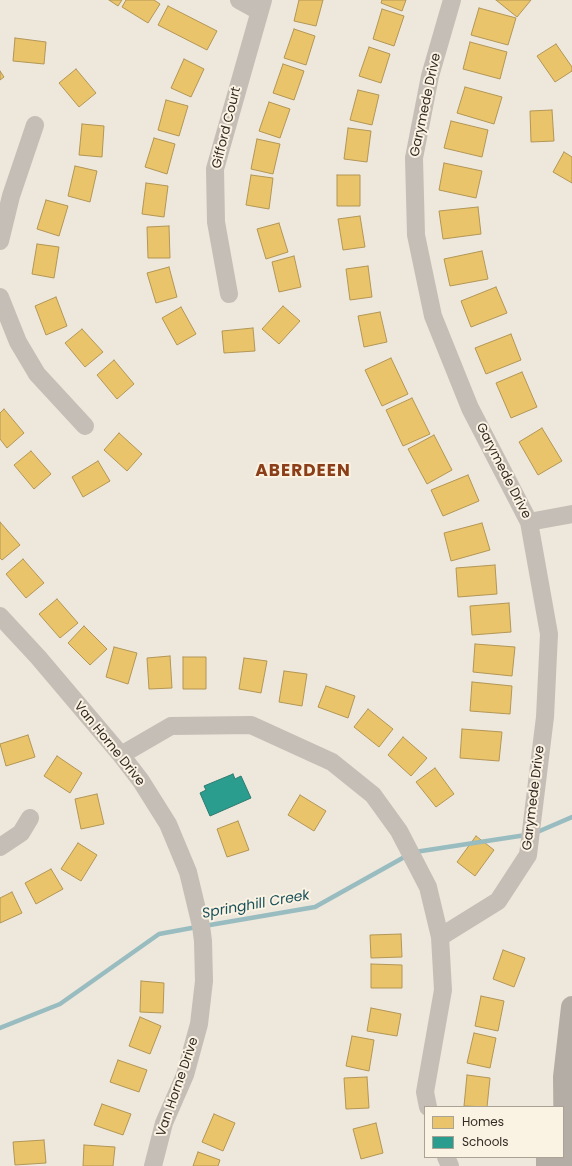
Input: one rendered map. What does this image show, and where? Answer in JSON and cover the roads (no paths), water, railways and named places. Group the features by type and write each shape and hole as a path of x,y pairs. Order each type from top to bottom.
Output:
{"main road":[{"path":"548,1106 550,1078 560,1022 572,992"},
{"path":"565,1166 564,1077 572,1007"}],"street":[{"name":"Gifford Court","path":"229,294 216,222 216,169 261,6 239,0"},
{"name":"Garymede Drive","path":"440,937 498,901 528,855 545,717 549,634 529,522 470,408 433,316 416,235 414,158 430,76 452,0"},
{"path":"0,241 11,196 35,125"},
{"path":"0,297 18,342 37,374 85,426"},
{"path":"529,522 572,514"},
{"name":"Van Horne Drive","path":"2,624 38,657 121,755 141,781 168,824 188,872 201,926 203,941 204,981 199,1024 185,1075 164,1123 153,1166"},
{"path":"121,755 171,726 251,725 332,762 373,795 399,831 428,887 440,937 443,990 425,1092 428,1106"},
{"path":"0,847 20,833 30,818"}],"waterway":[{"name":"Springhill Creek","path":"535,833 572,817"},
{"name":"Springhill Creek","path":"415,852 526,835"},
{"name":"Springhill Creek","path":"204,926 315,907 408,855"},
{"name":"Springhill Creek","path":"0,1028 60,1004 159,934 197,927"}],"district":[{"name":"ABERDEEN","path":"303,472"}]}
